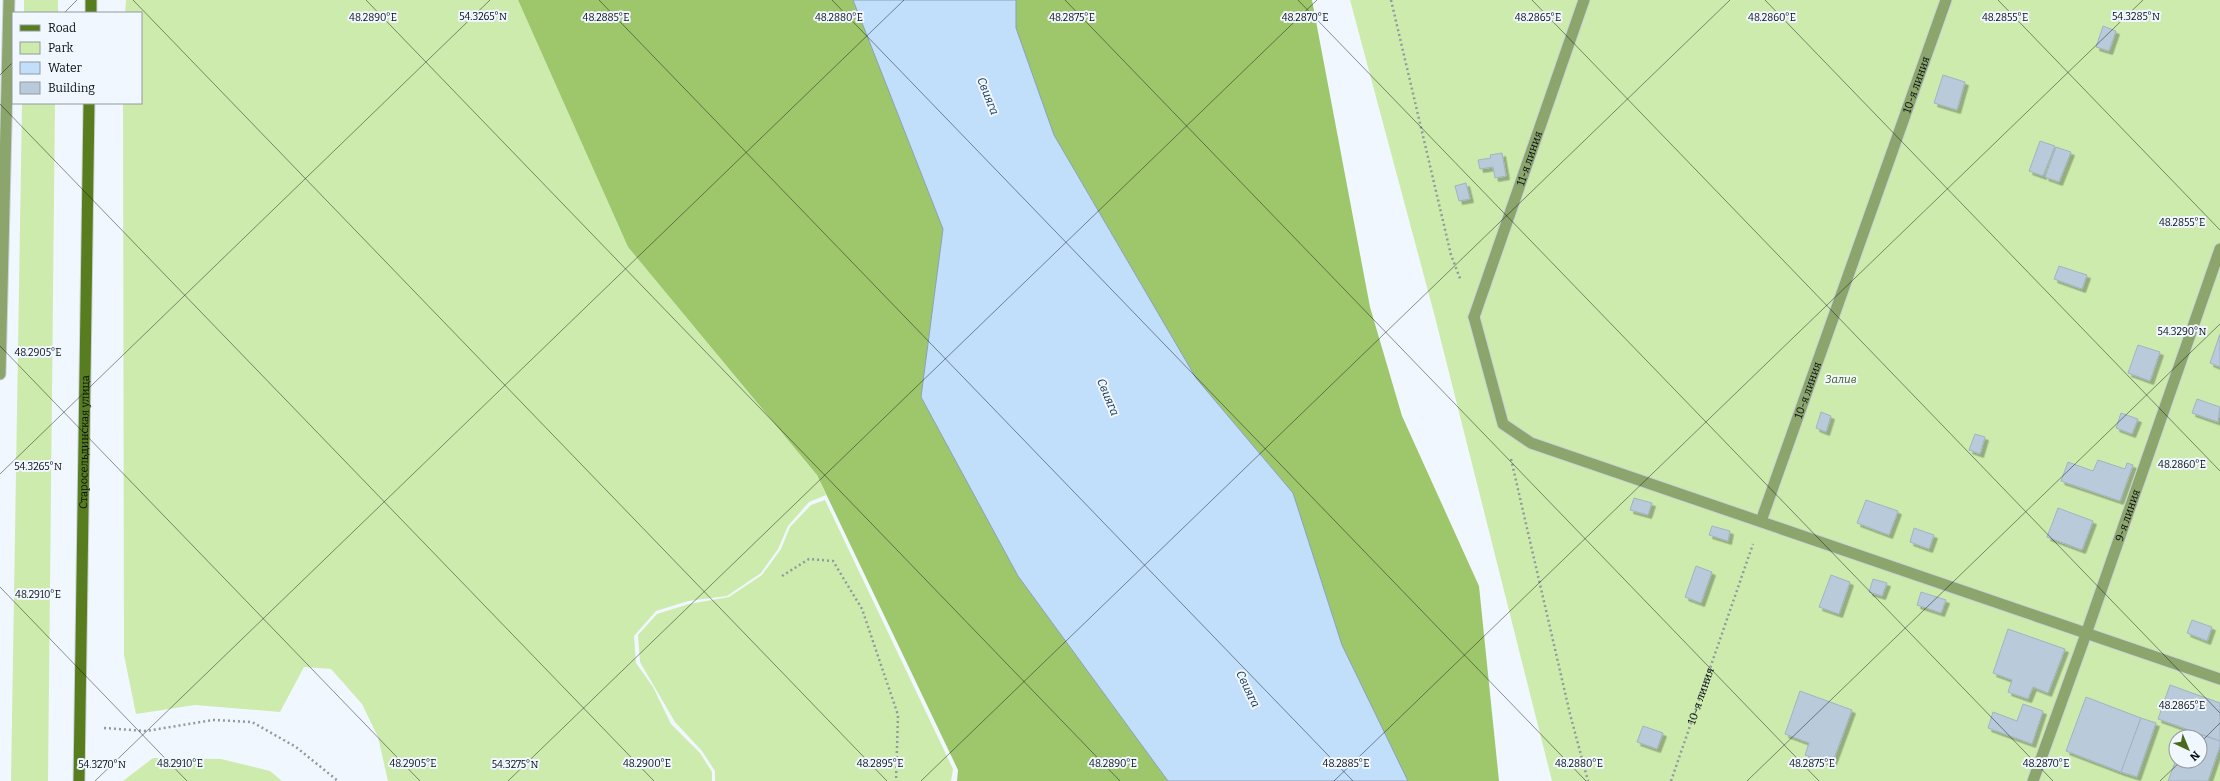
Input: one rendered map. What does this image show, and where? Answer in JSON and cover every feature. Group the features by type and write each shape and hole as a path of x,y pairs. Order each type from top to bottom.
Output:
{"main road":[{"path":"91,0 91,12"},
{"name":"Старосельдинская улица","path":"79,781 89,104"}],"street":[{"path":"0,374 9,0"},
{"name":"11-я линия","path":"1474,317 1584,0"},
{"name":"10-я линия","path":"1761,521 1946,0"},
{"name":"9-я линия","path":"2033,781 2086,634 2220,249"},
{"path":"1474,317 1503,424 1531,444 1761,521 2220,679"}],"path":[{"path":"1391,0 1451,255 1474,317"},
{"path":"1503,424 1570,714 1588,781"},
{"name":"10-я линия","path":"1671,781 1761,521"},
{"path":"782,576 809,559 833,561 862,609 898,715 896,781"},
{"path":"80,726 146,731 213,720 252,722 296,747 338,781"}],"green space":[{"path":"24,0 58,0 58,12 24,12"},
{"path":"126,0 518,0 628,247 817,475 826,495 809,502 788,526 778,549 761,573 727,596 688,601 656,611 634,636 636,663 653,687 671,724 700,753 712,772 712,781 388,781 378,737 362,704 331,669 304,667 280,712 195,705 136,714 124,655 123,104 142,104 142,12 125,12"},
{"path":"518,0 853,0 943,229 921,397 1018,576 1168,781 957,781 958,770 817,475 628,247"},
{"path":"1016,0 1312,0 1370,307 1402,416 1479,586 1499,781 1408,781 1342,645 1293,493 1196,378 1054,135 1016,28"},
{"name":"Залив","path":"1350,0 2220,0 2220,781 1552,781 1435,317"},
{"path":"22,104 55,104 48,781 11,781"},
{"path":"825,500 953,769 951,781 715,781 715,771 702,751 675,722 640,662 638,635 657,614 689,604 729,597 762,575 781,549 790,527 811,505"},
{"path":"153,758 221,759 270,771 282,781 123,781"}],"water":[{"name":"Свияга","path":"853,0 1016,0 1016,28 1054,135 1196,378 1293,493 1342,645 1408,781 1168,781 1018,576 921,397 943,229"}],"building":[{"path":"2103,26 2116,31 2109,51 2096,47"},
{"path":"1943,75 1965,82 1957,110 1934,103"},
{"path":"2040,141 2055,146 2043,176 2029,171"},
{"path":"2056,147 2071,152 2059,182 2045,177"},
{"path":"1502,153 1506,176 1495,178 1493,167 1480,169 1478,160 1491,158 1490,155"},
{"path":"1466,183 1470,199 1459,201 1455,186"},
{"path":"2059,266 2087,275 2082,289 2054,279"},
{"path":"2220,334 2220,367 2210,363"},
{"path":"2138,345 2160,352 2150,381 2128,373"},
{"path":"2197,399 2220,407 2218,422 2192,413"},
{"path":"1821,412 1831,416 1826,432 1816,428"},
{"path":"2121,413 2138,419 2132,434 2116,428"},
{"path":"1975,434 1985,437 1980,454 1969,450"},
{"path":"2098,460 2125,469 2127,463 2133,465 2120,501 2061,481 2068,462 2093,471"},
{"path":"1634,498 1652,503 1648,515 1630,510"},
{"path":"1866,500 1898,511 1889,535 1857,523"},
{"path":"2058,508 2093,521 2082,550 2047,537"},
{"path":"1712,526 1730,531 1728,541 1709,535"},
{"path":"1914,528 1934,535 1929,549 1910,542"},
{"path":"1696,566 1712,572 1701,603 1685,597"},
{"path":"1831,575 1850,582 1839,614 1819,607"},
{"path":"1873,579 1887,583 1882,596 1869,592"},
{"path":"1921,592 1946,600 1941,613 1917,605"},
{"path":"2192,620 2212,627 2207,641 2187,633"},
{"path":"2008,629 2065,649 2048,693 2033,687 2028,699 2008,692 2012,680 1993,673"},
{"path":"2170,685 2220,703 2220,741 2208,737 2208,729 2186,729 2158,719"},
{"path":"1800,691 1852,710 1832,764 1805,755 1809,743 1785,734"},
{"path":"2086,697 2141,718 2121,772 2066,751"},
{"path":"2023,704 2043,711 2032,744 1988,728 1993,712 2017,721"},
{"path":"2141,718 2156,723 2137,777 2121,772"},
{"path":"1643,726 1663,733 1657,749 1637,742"},
{"path":"2208,737 2220,741 2220,746 2208,781 2168,781 2173,769 2208,769"}]}
